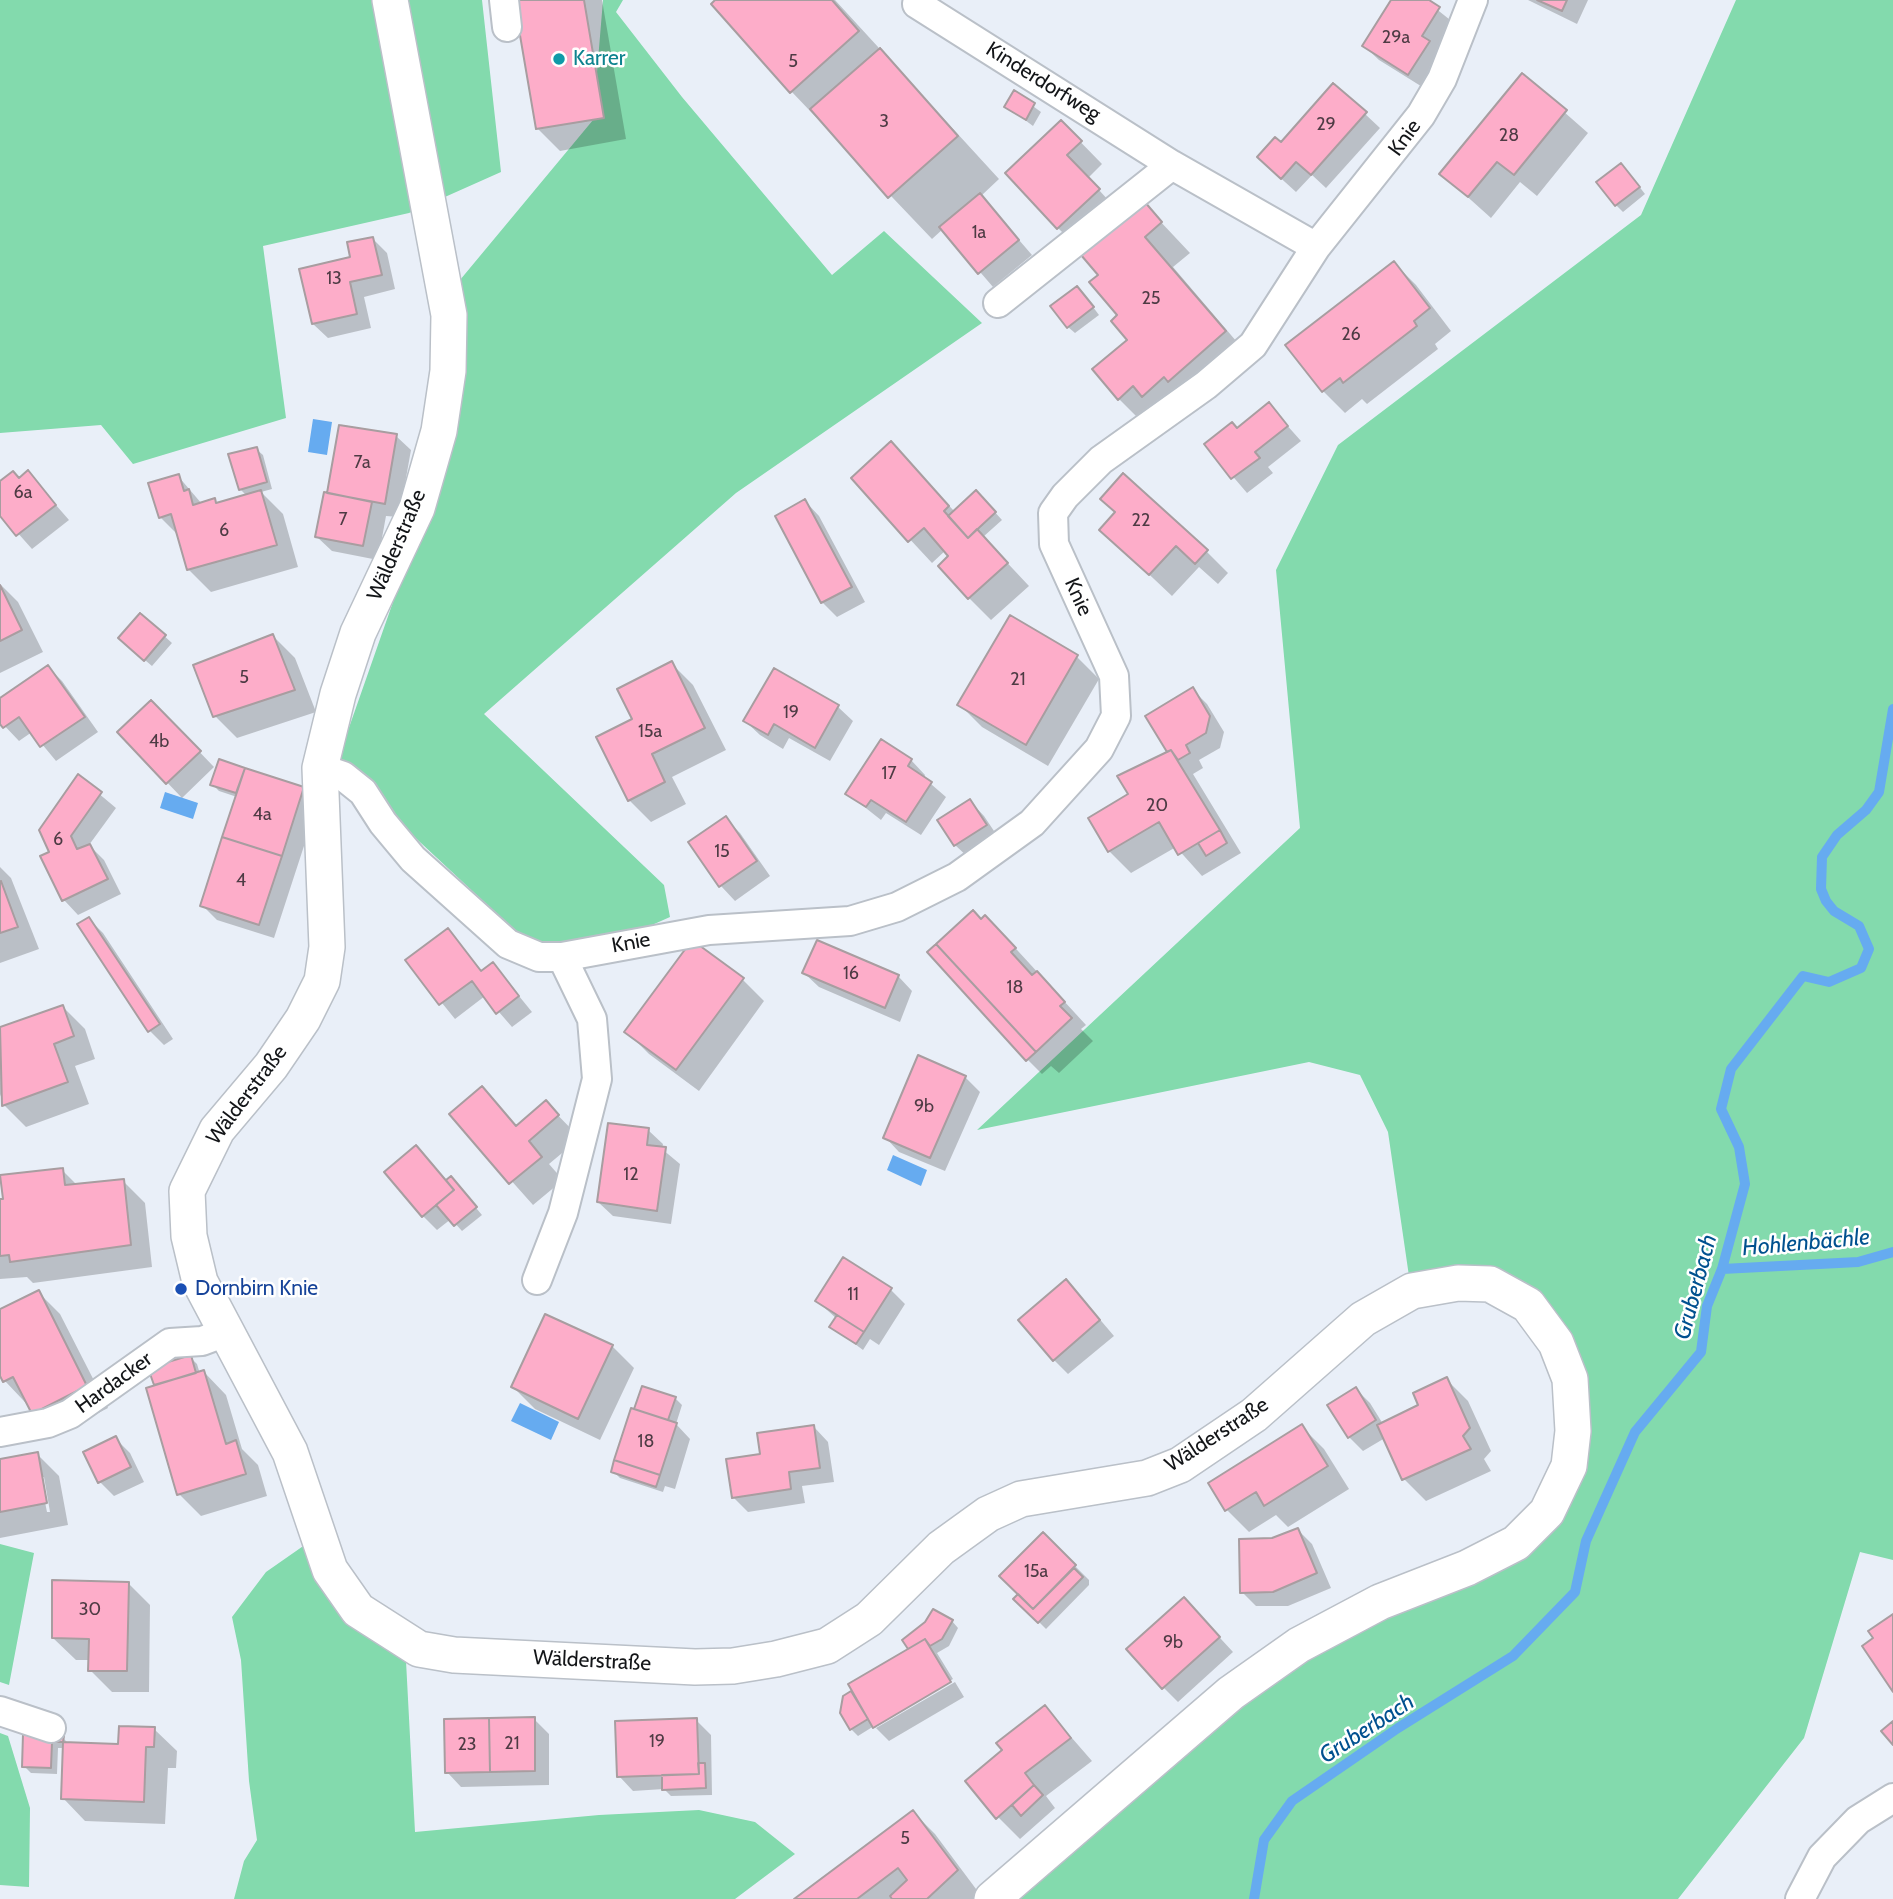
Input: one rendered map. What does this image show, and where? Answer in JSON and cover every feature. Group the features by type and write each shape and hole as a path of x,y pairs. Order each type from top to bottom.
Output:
{"street":[{"name":"Wälderstraße","path":"390,0 449,315 448,371 439,431 417,508 358,633 338,694 320,768 327,947 322,981 303,1020 271,1066 216,1130 187,1191 190,1236 200,1282 290,1452 330,1570 358,1610 419,1649 454,1655 695,1667 733,1666 827,1646 869,1619 941,1548 988,1514 1021,1499 1147,1478 1180,1465 1254,1415 1363,1319 1412,1291 1458,1283 1490,1284 1528,1305 1556,1343 1570,1379 1573,1431 1569,1466 1547,1512 1516,1544 1467,1569 1380,1602 1298,1645 1231,1693 992,1899"},
{"name":"Kinderdorfweg","path":"921,0 917,4 1172,165 1316,247"},
{"name":"Knie","path":"320,768 343,776 363,792 383,823 413,859 508,944 538,957 562,957 709,930 850,921 897,907 957,877 1032,823 1099,749 1116,716 1114,676 1054,544 1053,513 1065,496 1101,460 1206,385 1253,345 1316,247 1421,115 1442,79 1473,0"},
{"path":"998,303 1172,165"},
{"path":"537,1280 563,1213 597,1079 592,1019 562,957"},
{"name":"Hardacker","path":"0,1432 48,1423 70,1414 170,1343 202,1341 226,1332"},
{"path":"0,1711 51,1728"},
{"path":"1800,1899 1822,1857 1857,1820 1893,1798"}],"green space":[{"path":"0,0 482,0 501,172 409,213 263,246 286,418 133,464 101,425 0,433"},
{"path":"603,0 623,0 616,12 682,97 832,275 884,231 982,323 736,493 484,714 664,885 670,917 643,929 554,945 526,941 392,816 338,759 461,408 460,280 593,120"},
{"path":"1736,0 1893,0 1893,1560 1860,1552 1804,1738 1678,1899 997,1899 1301,1647 1501,1556 1574,1434 1529,1303 1411,1290 1388,1132 1360,1075 1309,1062 977,1130 1300,828 1276,570 1338,445 1641,215"},
{"path":"309,1542 350,1619 406,1661 415,1832 599,1815 699,1810 755,1822 795,1854 735,1899 234,1899 244,1861 257,1840 249,1781 241,1660 232,1617 266,1572"},
{"path":"0,1544 34,1553 9,1685 0,1682"},
{"path":"0,1733 8,1736 30,1808 29,1887 0,1885"}],"water":[{"path":"313,419 332,422 327,455 308,452"},
{"path":"165,792 198,803 193,819 160,808"},
{"path":"893,1155 927,1170 921,1186 887,1170"},
{"path":"520,1403 559,1422 551,1440 511,1421"}],"building":[{"name":"Karrer","path":"514,0 584,0 604,118 536,129"},
{"path":"715,0 832,0 859,31 790,93 711,4"},
{"path":"1391,0 1429,0 1440,7 1422,36 1430,41 1408,75 1362,46"},
{"path":"1537,0 1567,0 1562,11"},
{"path":"880,48 958,136 888,198 810,109"},
{"path":"1522,73 1567,110 1514,175 1497,162 1468,197 1439,174"},
{"path":"1333,83 1367,112 1311,175 1296,162 1281,179 1257,157 1275,137 1281,142"},
{"path":"1014,90 1035,103 1026,120 1004,107"},
{"path":"1061,120 1082,141 1067,155 1100,189 1057,229 1005,173"},
{"path":"1621,163 1640,187 1615,206 1596,182"},
{"path":"980,193 1019,240 978,274 939,227"},
{"path":"1144,201 1162,222 1145,237 1226,331 1168,382 1164,377 1142,397 1133,386 1118,400 1092,369 1127,340 1111,321 1117,315 1089,282 1098,275 1081,255"},
{"path":"373,237 382,275 350,282 357,314 312,324 299,269 350,257 347,242"},
{"path":"1394,261 1430,308 1414,321 1417,326 1343,383 1340,378 1322,392 1285,345"},
{"path":"1077,286 1094,307 1067,328 1050,306"},
{"path":"1269,402 1288,426 1255,452 1260,458 1231,479 1204,444 1232,422 1237,428"},
{"path":"339,425 397,434 385,504 327,493"},
{"path":"891,441 949,506 944,511 968,538 977,529 1008,563 968,599 938,566 948,556 924,528 908,542 851,478"},
{"path":"257,447 267,482 239,490 228,454"},
{"path":"28,470 56,505 16,536 0,516 0,481 13,471 19,478"},
{"path":"1123,473 1208,550 1195,564 1176,546 1149,575 1099,530 1115,512 1100,499"},
{"path":"179,474 184,491 189,489 193,505 215,498 216,503 261,490 277,545 187,570 171,514 159,518 148,483"},
{"path":"976,490 996,512 968,538 948,516"},
{"path":"324,492 372,502 363,546 315,537"},
{"path":"805,499 852,587 821,603 775,516"},
{"path":"0,585 22,630 0,641"},
{"path":"140,613 166,635 144,661 118,638"},
{"path":"1010,615 1078,655 1026,745 957,705"},
{"path":"273,634 295,690 213,717 193,665"},
{"path":"672,661 705,728 652,754 665,782 628,801 596,737 632,719 617,689"},
{"path":"48,665 85,717 40,747 19,717 3,728 0,724 0,698"},
{"path":"774,668 839,705 815,748 774,724 768,735 743,721"},
{"path":"1193,687 1210,716 1206,733 1186,745 1190,753 1178,760 1171,750 1167,752 1145,716"},
{"path":"151,700 201,751 166,784 117,732"},
{"path":"881,739 912,759 908,766 932,782 906,822 871,800 866,807 845,794"},
{"path":"1171,750 1220,830 1178,855 1159,822 1108,852 1088,818 1128,794 1117,776"},
{"path":"219,759 245,768 236,793 210,785"},
{"path":"245,768 304,787 282,856 222,837"},
{"path":"78,774 102,792 71,836 77,849 90,844 108,879 62,901 40,856 49,852 39,830"},
{"path":"970,799 987,825 954,846 937,820"},
{"path":"726,816 757,861 719,887 688,842"},
{"path":"1220,830 1227,843 1206,856 1198,843"},
{"path":"222,837 282,856 259,925 200,906"},
{"path":"0,882 18,927 0,933"},
{"path":"973,910 981,919 985,915 1016,948 1011,952 1032,975 1037,971 1065,1002 1060,1006 1072,1018 1036,1052 936,944"},
{"path":"89,917 160,1024 148,1032 77,924"},
{"path":"448,928 481,971 493,962 519,996 496,1014 472,981 439,1005 405,960"},
{"path":"692,940 744,978 676,1070 624,1032"},
{"path":"817,940 899,975 885,1008 802,973"},
{"path":"936,944 1036,1052 1026,1061 927,952"},
{"path":"63,1005 74,1036 54,1044 68,1082 2,1106 0,1027"},
{"path":"918,1055 966,1076 930,1158 883,1138"},
{"path":"482,1086 516,1126 546,1100 559,1115 529,1141 542,1157 509,1184 449,1114"},
{"path":"608,1123 649,1128 647,1145 666,1147 657,1211 597,1202"},
{"path":"416,1145 454,1190 422,1217 384,1172"},
{"path":"63,1168 65,1185 124,1179 131,1245 10,1262 9,1255 0,1256 0,1199 3,1199 0,1175"},
{"path":"451,1176 477,1207 454,1226 436,1205 454,1190 446,1180"},
{"path":"843,1257 892,1288 864,1332 815,1301"},
{"path":"1066,1279 1100,1320 1053,1361 1018,1320"},
{"path":"39,1290 87,1386 32,1414 13,1377 3,1382 0,1376 0,1309"},
{"path":"545,1314 613,1345 578,1419 511,1387"},
{"path":"837,1315 864,1332 856,1344 829,1327"},
{"path":"191,1355 196,1373 154,1385 148,1368"},
{"path":"204,1370 226,1444 236,1440 246,1474 177,1495 146,1388"},
{"path":"1447,1377 1470,1428 1463,1436 1471,1449 1402,1480 1377,1425 1418,1405 1413,1393"},
{"path":"642,1386 676,1397 668,1420 634,1409"},
{"path":"1356,1387 1376,1420 1348,1438 1327,1405"},
{"path":"631,1408 677,1423 660,1475 614,1460"},
{"path":"1302,1424 1328,1466 1264,1506 1256,1492 1225,1511 1208,1483"},
{"path":"814,1425 820,1468 789,1472 791,1489 732,1498 726,1459 760,1454 757,1433"},
{"path":"116,1436 131,1467 98,1483 83,1452"},
{"path":"38,1452 47,1503 0,1512 0,1459"},
{"path":"614,1460 660,1475 656,1487 611,1472"},
{"path":"1298,1528 1317,1573 1273,1592 1240,1593 1239,1539 1272,1538"},
{"path":"1043,1532 1076,1565 1033,1609 999,1576"},
{"path":"1074,1568 1083,1577 1038,1623 1013,1599 1018,1594 1033,1609"},
{"path":"52,1580 129,1582 127,1671 88,1671 89,1639 52,1638"},
{"path":"1184,1597 1220,1637 1162,1689 1126,1649"},
{"path":"933,1609 953,1620 942,1639 930,1646 925,1639 908,1649 902,1640 925,1622"},
{"path":"1893,1614 1893,1692 1862,1646 1873,1638 1868,1631"},
{"path":"925,1639 951,1682 873,1728 848,1684"},
{"path":"851,1691 868,1719 850,1730 840,1713 843,1696"},
{"path":"1045,1705 1071,1738 1025,1773 1034,1785 996,1819 965,1781 1002,1750 996,1743"},
{"path":"535,1717 535,1771 490,1772 489,1718"},
{"path":"489,1718 490,1772 445,1773 444,1719"},
{"path":"697,1718 699,1774 617,1777 615,1721"},
{"path":"1893,1721 1893,1745 1881,1731"},
{"path":"119,1726 155,1727 154,1747 146,1747 144,1802 61,1799 63,1742 118,1744"},
{"path":"23,1734 64,1736 63,1742 52,1742 51,1768 22,1767"},
{"path":"698,1763 705,1763 706,1788 662,1790 662,1775 699,1774"},
{"path":"1034,1785 1043,1795 1021,1816 1012,1805"},
{"path":"913,1810 958,1870 927,1899 892,1899 890,1896 907,1880 898,1868 857,1899 794,1899"}],"waterway":[{"name":"Gruberbach","path":"1254,1899 1264,1840 1292,1801 1398,1728 1513,1656 1575,1592 1586,1541 1635,1432 1701,1352 1707,1306 1722,1269 1745,1184 1739,1147 1721,1109 1731,1069 1803,976 1829,982 1861,968 1869,949 1859,926 1834,911 1826,901 1821,889 1822,857 1837,835 1866,810 1879,792 1893,709"},
{"name":"Hohlenbächle","path":"1722,1269 1858,1262 1893,1252"}],"place":[{"name":"Karrer","path":"559,59"},
{"name":"Dornbirn Knie","path":"181,1289"}]}
